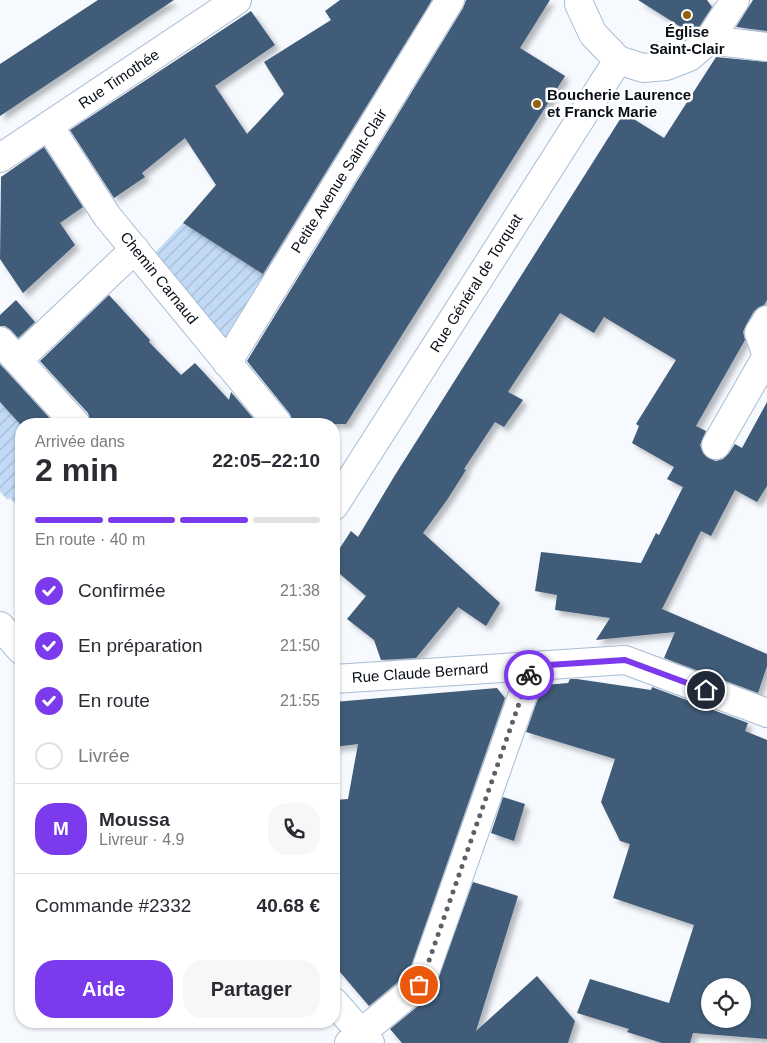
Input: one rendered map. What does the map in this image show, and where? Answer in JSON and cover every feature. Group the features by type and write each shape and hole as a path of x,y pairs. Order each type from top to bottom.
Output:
{"street":[{"name":"Rue Timothée","path":"0,158 238,0"},
{"name":"Petite Avenue Saint-Clair","path":"228,363 450,0"},
{"path":"579,0 579,4 593,34 618,60 643,68 666,66 689,57 709,40 735,0"},
{"path":"709,40 767,47"},
{"name":"Rue Général de Torquat","path":"340,492 618,60"},
{"name":"Chemin Carnaud","path":"49,126 108,216 273,418"},
{"path":"71,418 9,350 135,249"},
{"path":"716,445 767,356 760,333 767,320"},
{"path":"0,626 15,643"},
{"name":"Rue Claude Bernard","path":"340,679 625,660 767,713"},
{"path":"340,1011 360,1040 419,985 533,666"}],"shaded area":[{"path":"183,223 267,276 226,346 153,255"},
{"path":"0,402 15,418 15,503 10,498 8,500 0,492"}],"building":[{"path":"98,0 174,0 0,116 0,64"},
{"path":"340,0 432,0 263,274 183,223 216,185 185,138 142,173 145,177 114,198 70,130 251,11 275,45 215,86 247,134 284,94 264,62 331,20 325,11"},
{"path":"466,0 550,0 520,48 565,76 346,424 340,424 340,418 291,418 290,414 247,361 463,8"},
{"name":"Église Saint-Clair","path":"638,0 707,0 712,7 697,30 692,34"},
{"path":"753,0 767,0 767,31 736,27"},
{"path":"716,57 767,62 767,300 764,305 754,311 746,325 743,332 745,340 696,426 706,431 700,445 703,453 708,458 716,461 723,459 735,444 742,448 767,402 767,486 757,502 735,490 711,536 701,531 662,609 767,654 767,666 758,693 664,658 675,632 596,640 610,618 555,610 557,595 535,591 541,552 641,563 656,533 659,535 683,487 667,479 674,467 632,443 639,426 636,424 676,360 604,317 594,333 560,313 508,392 523,400 504,427 495,422 464,469 466,470 447,500 423,533 500,603 486,626 458,607 416,658 381,660 374,640 347,619 366,596 340,574 340,548 351,531 358,537 395,475 624,113 664,138"},
{"path":"44,147 83,207 60,223 75,245 23,293 0,259 1,177"},
{"path":"109,295 150,340 149,342 181,375 195,363 229,400 231,392 253,418 89,418 88,413 40,361"},
{"path":"16,300 35,322 18,338 5,326 0,326 0,315"},
{"path":"0,364 50,418 15,418 0,402"},
{"path":"570,679 577,679 651,690 652,687 748,723 745,731 767,740 767,1039 693,1033 690,1043 662,1043 627,1032 629,1029 577,1013 590,979 669,1003 694,925 613,898 630,844 620,841 601,802 615,759 526,732 542,687 545,685 568,683"},
{"path":"497,688 505,698 411,966 406,975 369,1006 340,972 340,800 348,799 358,744 340,746 340,701"},
{"path":"503,797 525,804 514,841 491,833"},
{"path":"473,882 518,896 476,1031 537,976 575,1021 568,1043 402,1043 390,1029 433,992"}],"way so far":[{"path":"419,985 529,675"}],"place":[{"name":"Église Saint-Clair","path":"687,15"},
{"name":"Boucherie Laurence et Franck Marie","path":"537,104"}],"route":[{"path":"529,675 533,666 625,660 706,690"}]}
